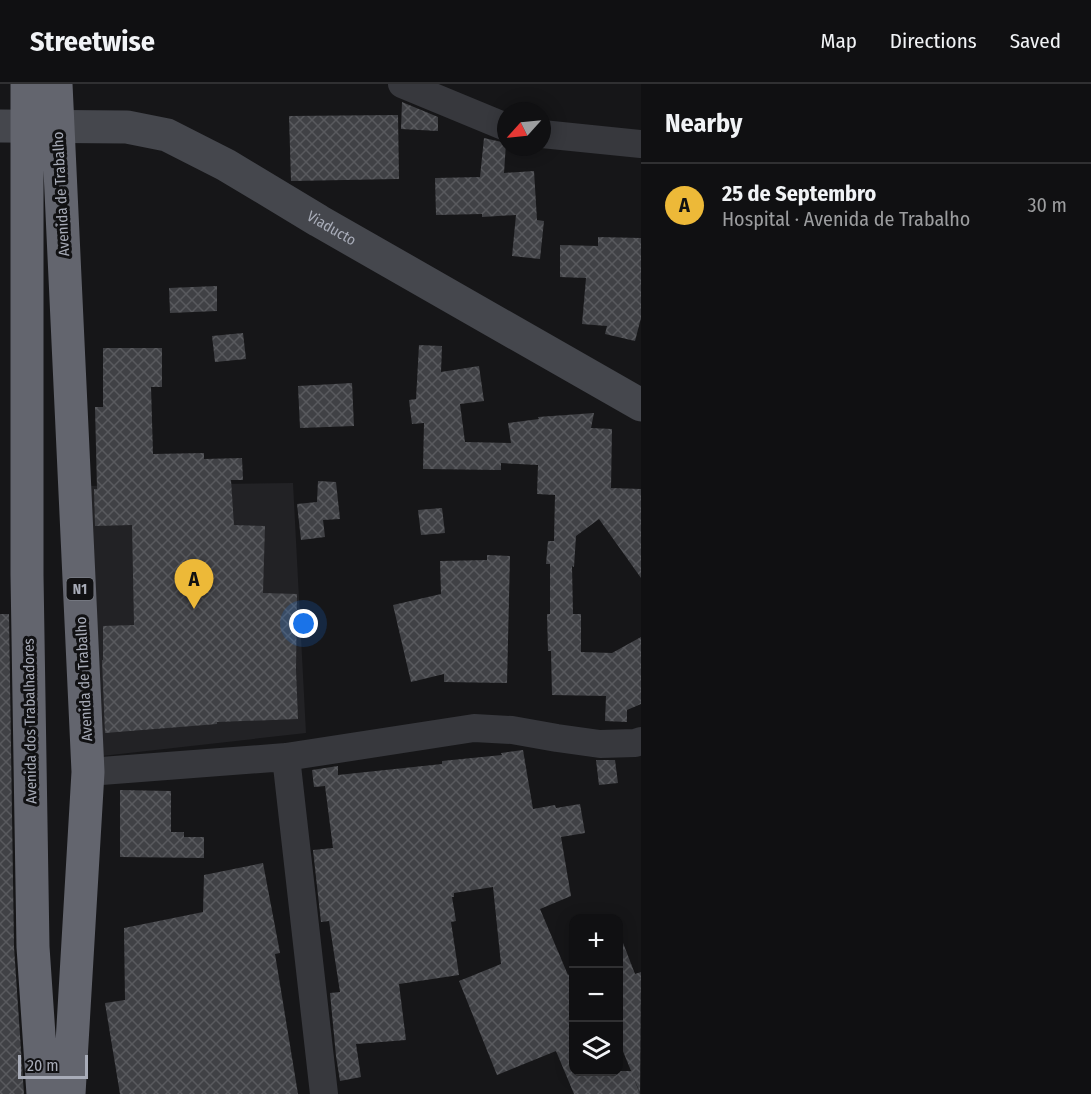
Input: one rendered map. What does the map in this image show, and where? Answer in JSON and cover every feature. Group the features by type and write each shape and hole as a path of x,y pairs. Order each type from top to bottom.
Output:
{"highway":[{"name":"Avenida de Trabalho","path":"27,84 27,347"},
{"name":"Avenida de Trabalho","path":"56,84 88,772 69,1094"},
{"name":"Avenida dos Trabalhadores","path":"27,347 27,575 33,935 43,1094"}],"street":[{"path":"402,84 497,123"},
{"name":"Viaducto","path":"0,126 127,128 167,135 226,165 319,221 641,405"},
{"path":"551,135 641,144"},
{"path":"88,772 286,757 474,728 512,730 600,744 641,741"},
{"path":"286,757 324,1094"}],"shaded area":[{"path":"293,483 306,733 93,757 83,486"}],"building":[{"path":"402,102 438,117 438,131 401,129"},
{"path":"398,115 399,179 291,181 289,116"},
{"path":"484,138 497,141 497,156 505,156 504,173 534,171 537,220 544,221 540,259 512,256 516,215 482,217 482,214 436,215 435,178 480,177"},
{"path":"598,237 641,238 641,318 635,341 605,334 607,326 582,324 586,278 560,277 560,245 598,246"},
{"path":"217,286 217,311 170,313 169,288"},
{"path":"243,333 246,359 215,362 212,336"},
{"path":"419,345 442,346 441,372 479,366 484,401 460,404 465,442 511,443 508,423 539,419 538,417 594,413 591,428 612,429 611,488 641,489 641,578 599,519 576,536 574,567 572,566 573,614 581,614 581,652 612,653 641,637 641,704 627,710 627,722 605,721 606,696 552,695 547,614 550,614 550,564 546,564 548,541 554,541 555,495 537,494 538,465 501,463 501,470 423,469 424,423 412,424 409,400 416,399"},
{"path":"103,348 162,348 162,387 151,387 153,454 204,453 204,459 242,458 243,480 231,480 234,525 265,526 263,593 297,594 298,719 217,722 217,724 105,733 103,626 134,625 132,525 95,526 94,489 97,489 95,407 103,407"},
{"path":"352,383 354,426 300,428 298,386"},
{"path":"318,481 336,482 340,519 323,520 325,537 301,540 297,504 317,502"},
{"path":"442,508 445,533 421,535 418,510"},
{"path":"487,555 510,556 507,683 444,682 444,674 411,682 393,605 441,594 440,561 487,560"},
{"path":"0,614 9,614 14,947 24,1094 0,1094"},
{"path":"523,750 533,809 580,804 585,833 561,837 571,896 540,909 569,974 569,1076 623,1076 623,1071 631,1071 640,1094 574,1094 556,1051 497,1075 459,981 501,964 493,887 454,893 452,897 456,921 451,922 459,975 399,984 406,1040 356,1044 361,1077 340,1081 330,993 340,992 329,921 321,922 313,850 333,848 325,786 314,787 312,770 338,766 338,775 442,764 442,761 502,755 501,753"},
{"path":"596,760 615,760 618,783 599,785"},
{"path":"120,790 171,791 171,832 184,832 184,837 204,837 204,858 120,857"},
{"path":"263,863 280,953 275,954 298,1094 120,1094 105,1003 125,1000 124,928 203,912 204,875"},
{"path":"623,943 635,974 641,972 640,1093 623,1051"}],"place":[{"name":"25 de Septembro","path":"194,609"}]}
